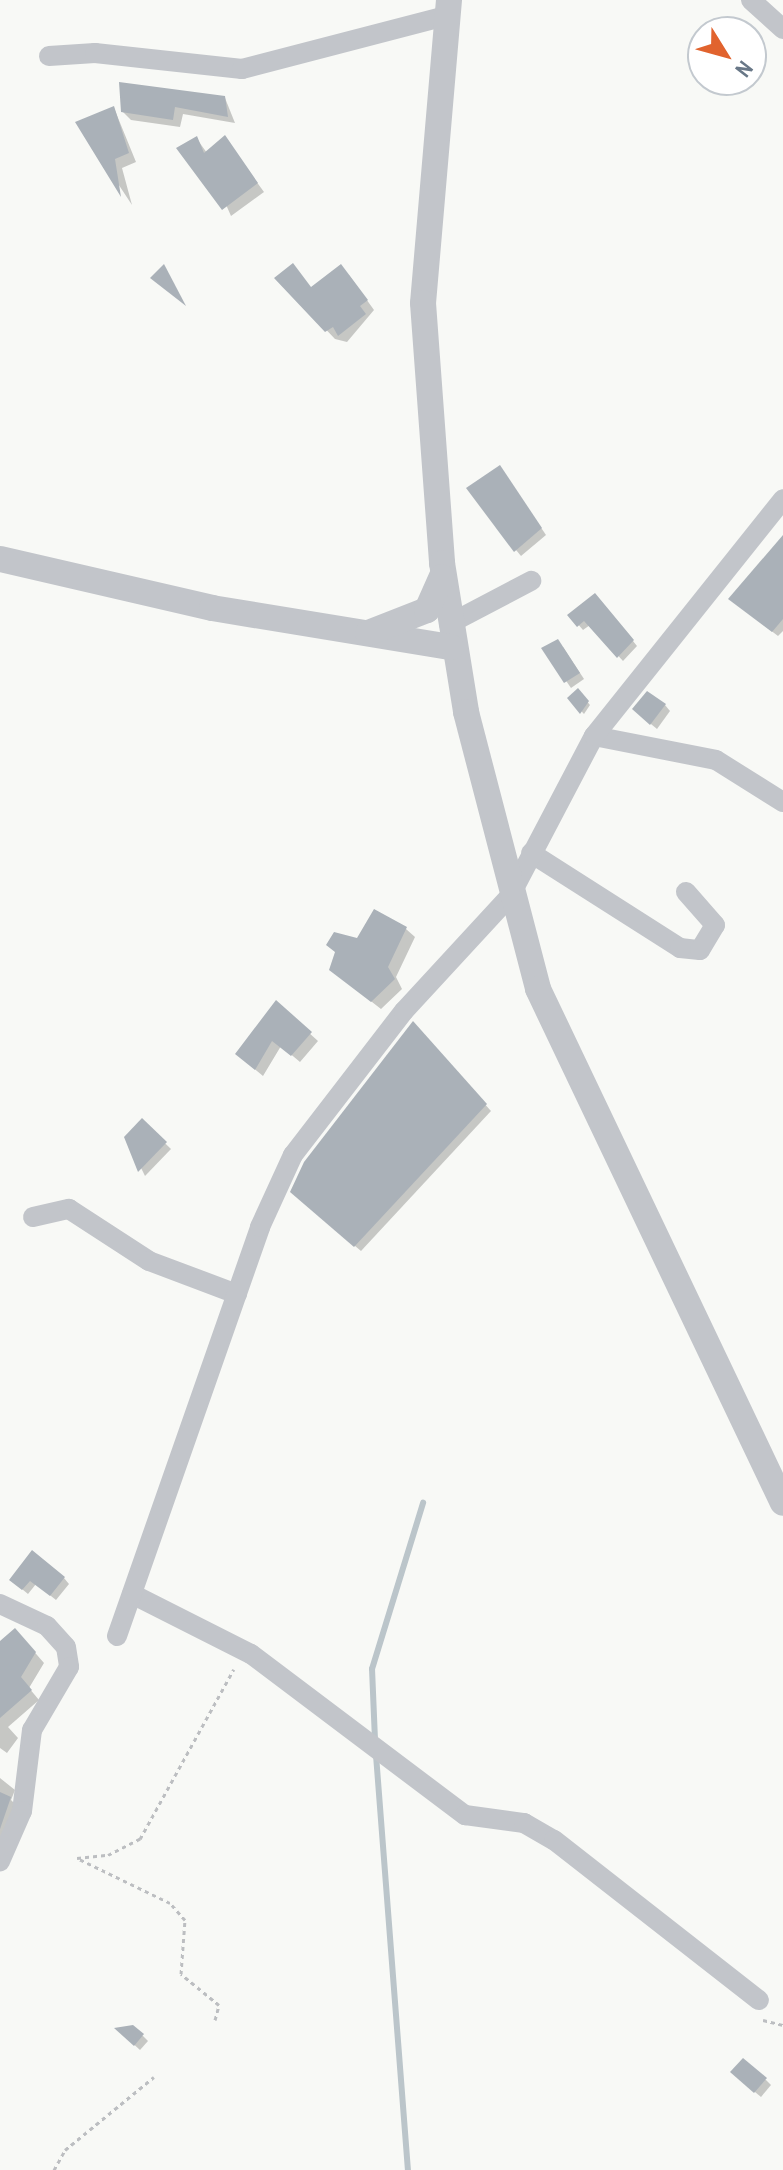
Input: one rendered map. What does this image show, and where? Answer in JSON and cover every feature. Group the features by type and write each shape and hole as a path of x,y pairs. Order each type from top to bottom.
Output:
{"street":[{"path":"751,0 783,29"},
{"path":"49,56 95,53 242,69 448,8 423,250 443,573 450,636 510,896 559,1037 783,1503"},
{"path":"117,1636 237,1294 293,1155 404,1011 510,896 594,736 783,499"},
{"path":"0,559 350,635 450,636 531,581"},
{"path":"350,635 379,632 427,610 443,573"},
{"path":"594,736 716,760 783,802"},
{"path":"531,853 680,948 700,950 715,925 686,892"},
{"path":"33,1217 69,1209 149,1261 237,1294"},
{"path":"132,1594 245,1650 465,1815 524,1823 554,1840 759,2000"},
{"path":"0,1604 47,1626 66,1647 69,1667 32,1730 22,1811 0,1861"}],"path":[{"path":"215,2020 219,2005 181,1974 185,1920 170,1903 77,1858 108,1855 140,1839 245,1650"},
{"path":"54,2170 65,2150 154,2077"}],"building":[{"path":"119,82 225,96 228,117 175,107 173,120 121,112"},
{"path":"114,106 129,153 115,159 121,197 75,122"},
{"path":"225,135 258,183 222,210 176,148 197,136 204,153"},
{"path":"293,263 311,287 341,264 368,300 360,306 366,314 338,336 333,327 325,332 274,278"},
{"path":"164,264 186,306 150,278"},
{"path":"500,465 542,528 514,552 466,488"},
{"path":"783,535 783,619 772,632 728,599"},
{"path":"595,593 634,640 617,658 584,621 577,627 567,615"},
{"path":"558,639 580,673 564,683 541,648"},
{"path":"578,688 589,701 580,714 567,698"},
{"path":"647,691 666,704 650,725 632,709"},
{"path":"374,909 407,927 388,967 395,979 371,1002 329,970 335,952 326,945 334,932 357,938"},
{"path":"276,1000 312,1032 291,1056 272,1041 255,1070 235,1054"},
{"path":"413,1021 487,1104 354,1247 290,1192 304,1162"},
{"path":"142,1118 167,1142 138,1172 124,1137"},
{"path":"32,1550 65,1577 50,1596 30,1581 22,1590 9,1580"},
{"path":"15,1628 36,1652 21,1677 32,1690 0,1718 0,1641"},
{"path":"0,1792 11,1797 0,1829"},
{"path":"133,2025 144,2034 134,2046 114,2028"},
{"path":"743,2058 767,2078 754,2093 730,2072"}],"waterway":[{"path":"375,1740 372,1669 423,1503"},
{"path":"376,1755 408,2170"}]}
